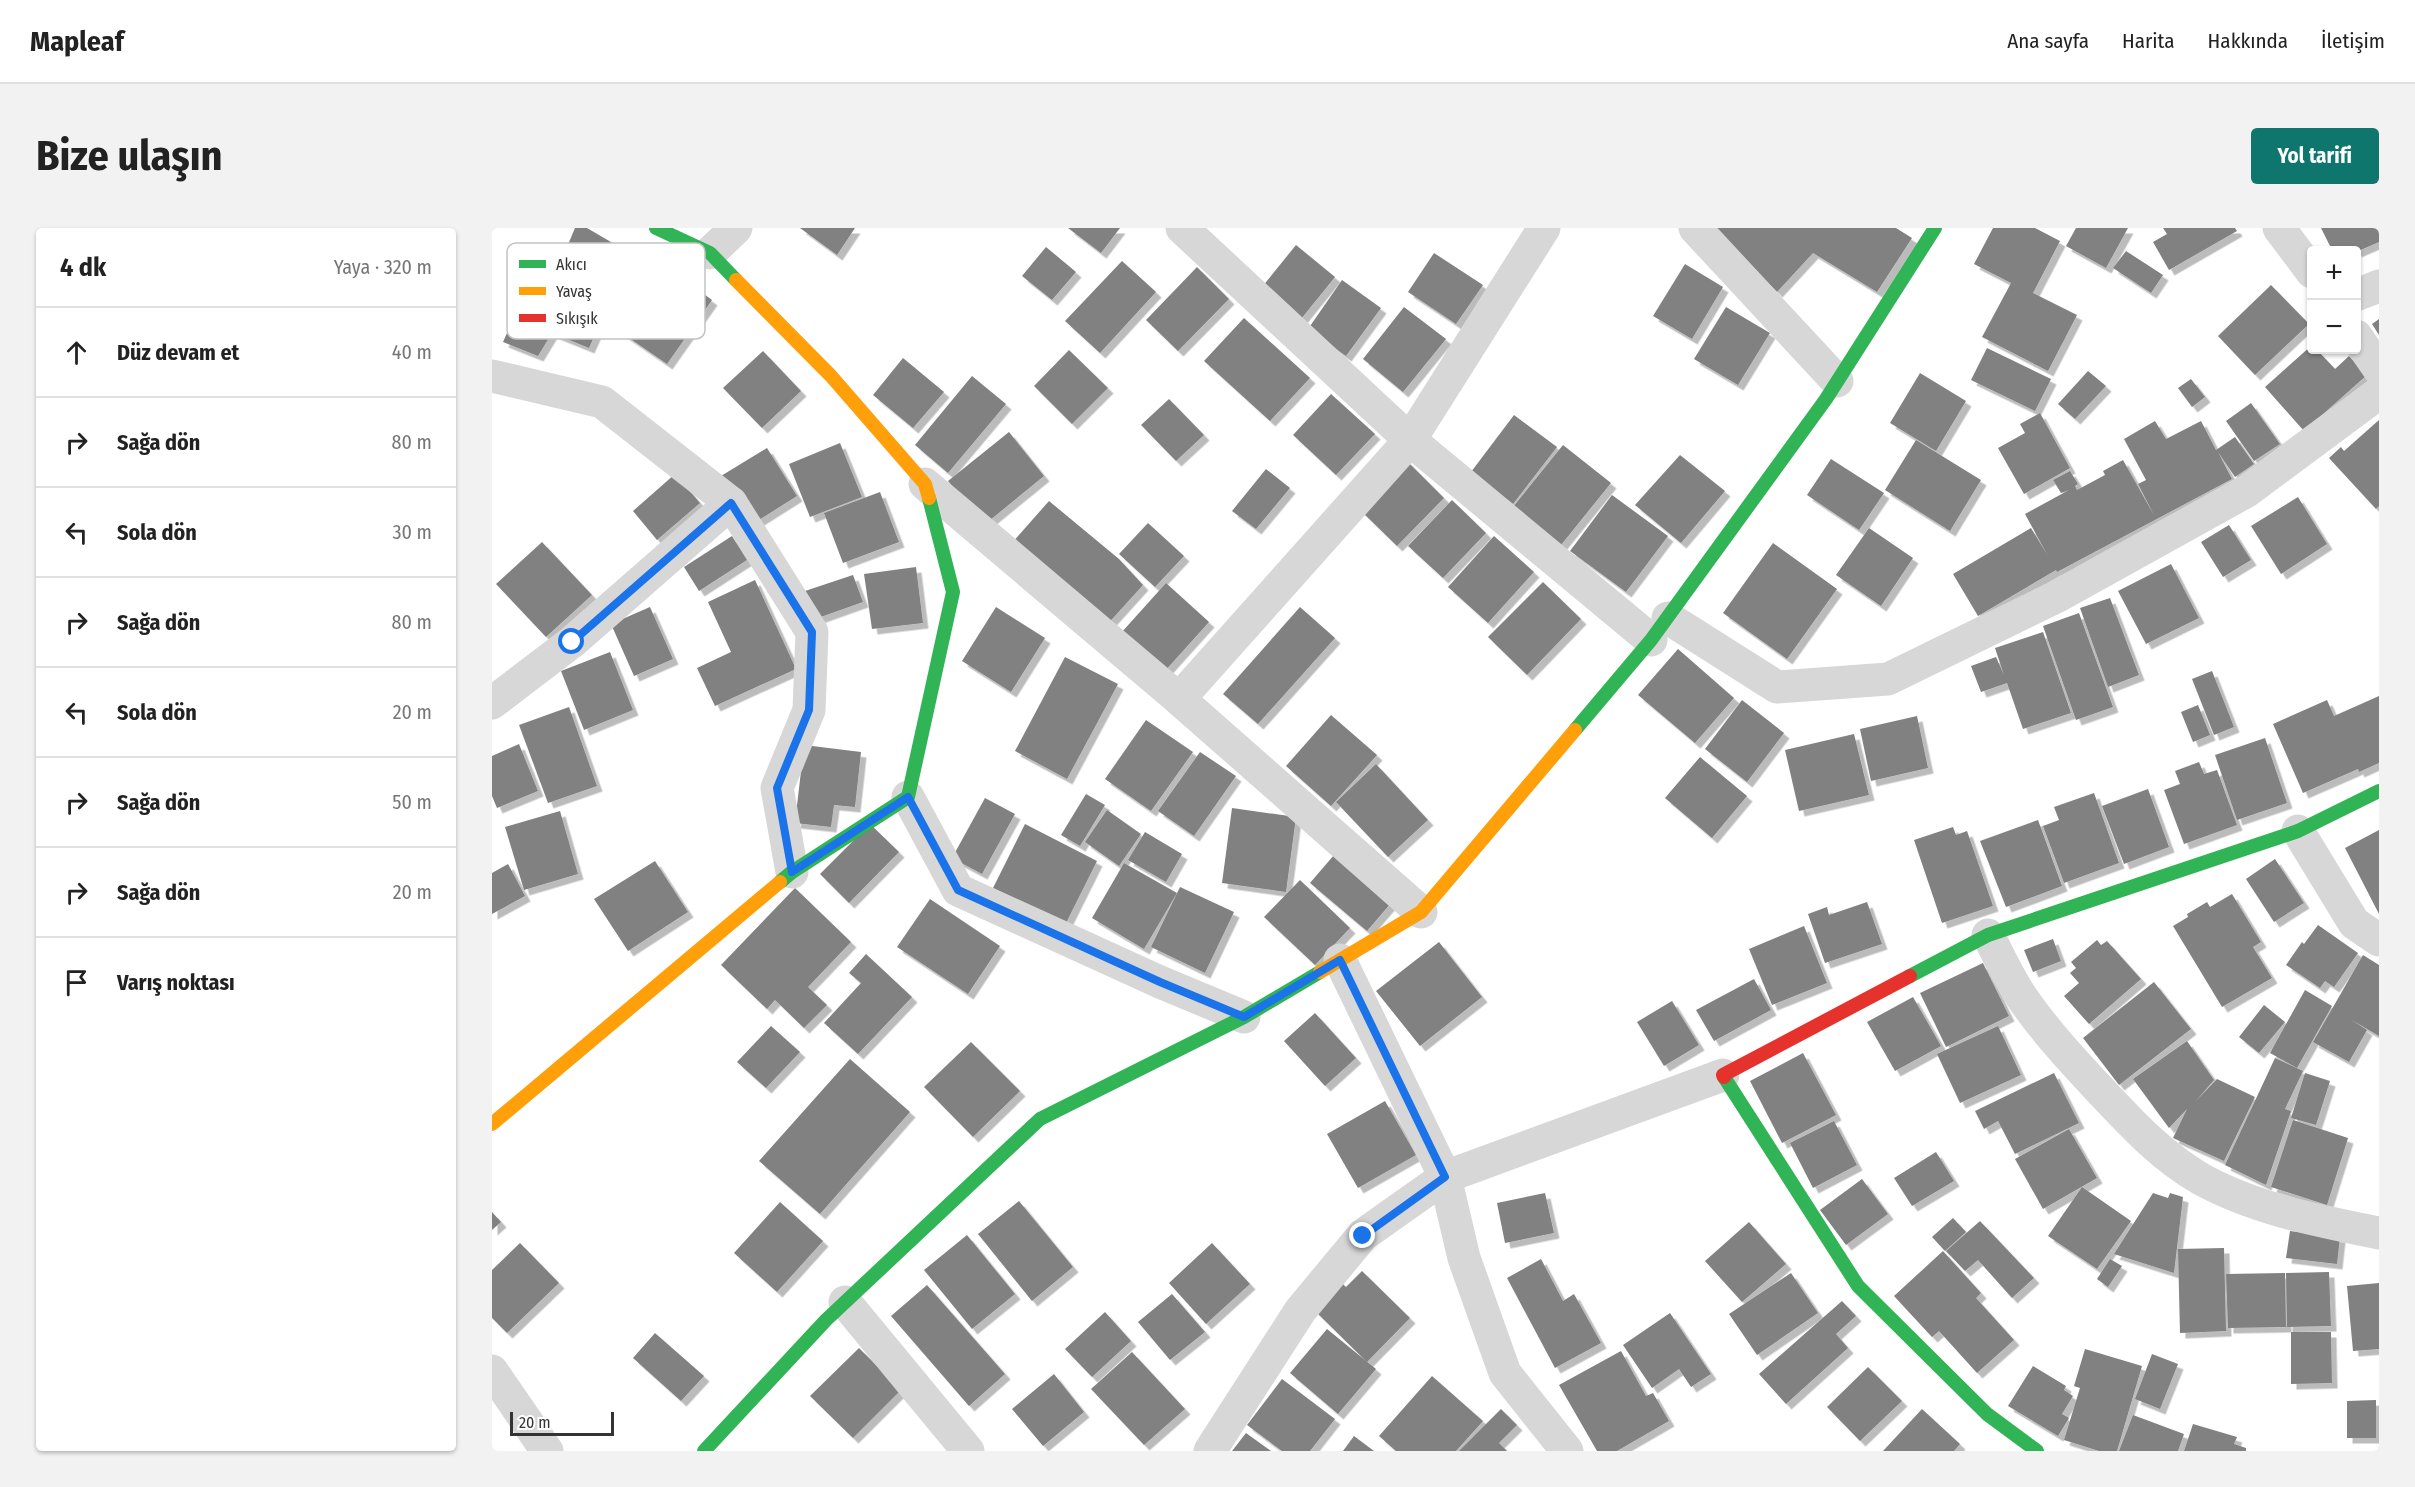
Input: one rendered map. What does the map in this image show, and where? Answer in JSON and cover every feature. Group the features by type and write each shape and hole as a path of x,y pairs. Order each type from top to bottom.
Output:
{"street":[{"path":"656,228 688,243"},
{"path":"710,253 736,228"},
{"path":"1182,228 1410,440 1659,629 1777,687 1888,679 2056,597 2247,491 2379,393"},
{"path":"1179,699 1410,440 1544,228"},
{"path":"1695,228 1837,381"},
{"path":"704,1451 845,1302 1040,1119 1244,1017 1421,912 1659,629 1837,381 1935,228"},
{"path":"2279,228 2307,265"},
{"path":"705,251 710,253 831,376 925,484 1179,699 1421,912"},
{"path":"2361,293 2379,286"},
{"path":"2361,343 2379,369"},
{"path":"492,376 602,402 731,503 812,632 809,710 777,788 792,872"},
{"path":"925,484 953,592 908,797 958,890 1160,982 1244,1017"},
{"path":"492,703 572,642 731,503"},
{"path":"1210,1451 1300,1311 1363,1236 1445,1177 1723,1075 1988,935 2298,831 2379,791"},
{"path":"492,1124 792,872 908,797"},
{"path":"2298,831 2354,923 2379,940"},
{"path":"1988,935 2023,999 2071,1059 2135,1127 2166,1156 2202,1179 2248,1200 2313,1220 2379,1233"},
{"path":"1340,960 1445,1177 1464,1258 1505,1373 1567,1451"},
{"path":"1723,1075 1858,1286 1987,1414 2037,1451"},
{"path":"845,1302 968,1451"},
{"path":"492,1371 547,1451"}],"building":[{"path":"575,228 587,228 613,243 569,243"},
{"path":"800,228 855,228 837,255"},
{"path":"1068,228 1120,228 1101,253"},
{"path":"1715,228 1896,228 1912,238 1877,292 1813,253 1777,292"},
{"path":"1993,228 2035,228 2060,241 2033,293 2077,315 2048,371 1982,337 2011,283 1974,264"},
{"path":"2076,228 2128,228 2106,268 2066,246"},
{"path":"2163,228 2235,228 2237,231 2169,270 2153,242 2167,234"},
{"path":"2321,228 2379,228 2379,242 2361,250 2361,246 2330,246"},
{"path":"1296,245 1335,277 1301,319 1262,287"},
{"path":"1046,247 1076,272 1052,300 1022,276"},
{"path":"2126,251 2163,275 2151,293 2113,268"},
{"path":"1434,253 1483,285 1456,324 1408,292"},
{"path":"1122,261 1156,292 1100,353 1065,321"},
{"path":"1685,264 1723,287 1692,339 1653,316"},
{"path":"1197,267 1229,299 1178,351 1146,320"},
{"path":"1342,280 1381,308 1346,356 1308,329"},
{"path":"2271,285 2307,322 2307,326 2255,375 2218,336"},
{"path":"705,295 712,300 705,310"},
{"path":"1404,307 1446,339 1403,392 1363,359"},
{"path":"1726,307 1770,333 1738,385 1694,359"},
{"path":"1244,318 1310,378 1270,421 1204,361"},
{"path":"2379,319 2379,335 2372,324"},
{"path":"507,333 507,339 548,339 538,356 503,342"},
{"path":"567,339 593,339 589,348"},
{"path":"631,339 685,339 667,364"},
{"path":"1987,348 2051,379 2035,411 1971,380"},
{"path":"2307,349 2307,354 2321,354 2335,369 2349,356 2367,375 2304,431 2265,387"},
{"path":"1069,350 1108,388 1072,424 1034,386"},
{"path":"763,351 801,391 762,428 723,388"},
{"path":"903,358 944,392 913,428 873,395"},
{"path":"2088,371 2106,386 2075,419 2058,404"},
{"path":"1920,373 1966,401 1936,451 1890,423"},
{"path":"972,376 1006,404 948,473 915,445"},
{"path":"2191,379 2205,397 2192,407 2178,388"},
{"path":"1331,394 1375,434 1336,475 1293,435"},
{"path":"1169,399 1204,435 1176,461 1141,425"},
{"path":"2251,403 2280,444 2254,461 2226,421"},
{"path":"2040,413 2070,468 2024,494 1998,448 2025,433 2020,424"},
{"path":"1514,415 1557,447 1513,504 1471,472"},
{"path":"2379,420 2379,506 2376,509 2329,458 2341,447 2344,451"},
{"path":"2155,421 2166,439 2201,421 2216,450 2235,437 2254,464 2235,477 2218,452 2232,479 2057,572 2056,570 1978,616 1953,574 2031,528 2048,556 2025,514 2069,490 2061,493 2053,480 2070,471 2078,484 2075,486 2077,490 2105,475 2103,471 2123,460 2155,517 2138,484 2146,480 2124,439"},
{"path":"1009,432 1044,476 984,525 948,481"},
{"path":"1916,440 1981,480 1950,531 1885,490"},
{"path":"840,443 862,497 810,517 789,464"},
{"path":"1563,445 1611,483 1561,545 1513,507"},
{"path":"767,448 797,496 751,525 721,476"},
{"path":"1680,455 1725,491 1681,543 1635,505"},
{"path":"1831,459 1884,493 1859,530 1807,495"},
{"path":"1406,460 1444,498 1397,546 1358,508"},
{"path":"1266,469 1290,488 1256,529 1232,511"},
{"path":"675,474 700,503 657,540 633,511"},
{"path":"880,492 899,542 843,563 824,513"},
{"path":"1612,495 1668,536 1626,592 1570,551"},
{"path":"2298,497 2327,544 2281,574 2251,526"},
{"path":"1452,500 1486,533 1443,578 1408,546"},
{"path":"1049,501 1119,559 1143,585 1105,627 1011,544"},
{"path":"1148,523 1184,556 1155,587 1119,554"},
{"path":"2229,525 2251,560 2223,577 2201,542"},
{"path":"1869,528 1913,558 1881,606 1836,575"},
{"path":"732,536 747,560 699,591 684,567"},
{"path":"1494,536 1534,572 1488,623 1448,587"},
{"path":"542,542 592,595 546,637 496,584"},
{"path":"1773,543 1837,589 1787,659 1723,613"},
{"path":"2171,564 2199,618 2146,644 2118,591"},
{"path":"916,567 923,623 872,629 864,574"},
{"path":"853,575 863,602 815,619 805,591"},
{"path":"755,580 796,669 715,706 697,668 731,652 708,602"},
{"path":"1543,582 1581,619 1527,675 1488,637"},
{"path":"1166,583 1209,622 1164,672 1121,633"},
{"path":"2110,598 2139,675 2108,687 2080,608"},
{"path":"650,607 673,659 634,676 611,624"},
{"path":"996,607 1045,638 1011,692 962,661"},
{"path":"1300,607 1335,638 1258,724 1223,694"},
{"path":"2079,613 2113,707 2076,720 2043,626"},
{"path":"2043,632 2071,713 2023,729 2007,683 1981,692 1971,666 1996,657 2004,675 1995,648"},
{"path":"1678,649 1734,698 1695,743 1638,695"},
{"path":"610,652 633,710 584,730 561,671"},
{"path":"1065,657 1118,684 1067,779 1015,751"},
{"path":"2212,671 2234,727 2214,735 2192,679"},
{"path":"2379,696 2379,763 2359,772 2358,769 2303,793 2273,724 2327,700 2334,716"},
{"path":"1742,700 1784,733 1747,782 1705,749"},
{"path":"2198,705 2210,735 2193,742 2181,712"},
{"path":"569,707 597,786 548,803 519,725"},
{"path":"1331,715 1377,755 1331,806 1286,766"},
{"path":"1917,716 1928,768 1871,781 1860,729"},
{"path":"1146,720 1193,752 1151,811 1105,779"},
{"path":"1854,734 1869,795 1799,811 1785,750"},
{"path":"2265,738 2287,803 2237,820 2215,755"},
{"path":"519,744 538,791 497,808 492,796 492,756"},
{"path":"804,745 861,752 855,807 834,805 831,827 795,823"},
{"path":"1200,752 1236,776 1194,836 1158,811"},
{"path":"1700,757 1747,796 1712,838 1665,798"},
{"path":"2199,762 2204,774 2217,770 2237,825 2184,844 2164,790 2180,784 2175,771"},
{"path":"1376,764 1428,820 1388,857 1336,802"},
{"path":"2148,789 2169,847 2124,864 2102,806"},
{"path":"2094,793 2119,863 2064,883 2043,826 2059,820 2054,807"},
{"path":"1086,794 1105,805 1080,846 1061,835"},
{"path":"985,798 1015,814 982,874 952,858"},
{"path":"1232,808 1296,817 1286,892 1222,883"},
{"path":"1107,810 1141,834 1119,866 1085,842"},
{"path":"560,811 578,874 524,890 505,827"},
{"path":"2038,820 2062,886 2006,907 1980,841"},
{"path":"870,824 899,852 849,903 820,874"},
{"path":"1025,824 1097,861 1065,925 993,888"},
{"path":"1953,827 1956,835 1967,831 1993,906 1942,923 1914,840"},
{"path":"2379,830 2379,914 2345,848"},
{"path":"1145,832 1182,854 1166,882 1128,860"},
{"path":"1334,855 1391,903 1367,931 1310,883"},
{"path":"2275,859 2304,903 2274,922 2246,879"},
{"path":"655,861 688,912 628,951 594,899"},
{"path":"1124,863 1177,893 1144,949 1092,918"},
{"path":"508,864 525,896 492,914 492,873"},
{"path":"1300,880 1350,928 1315,965 1264,917"},
{"path":"1180,887 1234,912 1205,973 1151,947"},
{"path":"795,888 851,942 808,987 827,1005 804,1028 775,1000 767,1009 721,965"},
{"path":"2232,894 2261,942 2253,947 2272,978 2222,1007 2173,926 2207,902 2210,907"},
{"path":"930,899 1000,946 968,994 897,947"},
{"path":"1867,902 1882,944 1825,963 1808,914 1827,907 1829,915"},
{"path":"2318,925 2358,953 2334,987 2325,981 2320,988 2286,965 2302,942 2304,944"},
{"path":"1804,926 1827,983 1772,1005 1749,949"},
{"path":"2053,939 2061,961 2033,972 2024,950"},
{"path":"2097,940 2101,945 2107,941 2141,979 2089,1024 2064,996 2079,983 2070,973 2076,968 2071,962"},
{"path":"1439,942 1482,997 1420,1046 1376,991"},
{"path":"866,954 912,997 858,1054 824,1023 861,983 849,973"},
{"path":"2363,955 2379,965 2379,1036 2350,1019 2367,1030 2349,1062 2313,1042"},
{"path":"1983,963 2009,1016 1946,1047 1920,993"},
{"path":"1754,979 1771,1010 1714,1041 1696,1010"},
{"path":"2154,982 2191,1029 2119,1085 2083,1038"},
{"path":"2305,990 2332,1006 2297,1068 2270,1053"},
{"path":"1913,997 1941,1046 1895,1071 1867,1022"},
{"path":"1672,1001 1699,1045 1664,1066 1637,1022"},
{"path":"2264,1005 2285,1022 2259,1053 2239,1037"},
{"path":"1315,1013 1356,1058 1325,1086 1284,1041"},
{"path":"771,1026 800,1052 766,1088 737,1062"},
{"path":"1998,1026 2021,1075 1960,1103 1937,1054"},
{"path":"2187,1041 2214,1080 2195,1102 2217,1079 2255,1097 2224,1161 2173,1138 2187,1109 2169,1128 2133,1079"},
{"path":"971,1042 1020,1091 973,1137 924,1087"},
{"path":"1803,1053 1836,1115 1782,1143 1750,1081"},
{"path":"2275,1058 2303,1071 2285,1109 2291,1111 2266,1185 2225,1165"},
{"path":"850,1059 910,1112 820,1214 759,1161"},
{"path":"2054,1073 2079,1123 2015,1154 1998,1121 1984,1129 1975,1111"},
{"path":"2305,1073 2330,1081 2316,1125 2291,1118"},
{"path":"1385,1101 1416,1155 1358,1188 1327,1134"},
{"path":"2293,1120 2348,1138 2327,1205 2271,1187"},
{"path":"1834,1121 1857,1165 1813,1188 1790,1143"},
{"path":"2069,1129 2097,1178 2043,1209 2015,1159"},
{"path":"1936,1152 1954,1181 1912,1206 1894,1178"},
{"path":"1862,1179 1888,1214 1846,1245 1820,1210"},
{"path":"2082,1187 2131,1221 2097,1269 2048,1236"},
{"path":"1545,1193 1554,1233 1505,1243 1497,1203"},
{"path":"2153,1193 2168,1198 2170,1193 2183,1197 2174,1273 2114,1254"},
{"path":"1019,1201 1073,1267 1032,1301 978,1234"},
{"path":"780,1202 823,1241 777,1292 734,1253"},
{"path":"492,1212 501,1222 492,1230"},
{"path":"1953,1218 1966,1232 1945,1251 1932,1237"},
{"path":"1980,1221 2034,1278 2012,1298 1978,1260 1965,1271 1946,1251"},
{"path":"1749,1222 1786,1264 1742,1302 1705,1261"},
{"path":"2290,1231 2340,1237 2337,1264 2286,1258"},
{"path":"967,1235 1015,1294 972,1329 924,1270"},
{"path":"520,1243 559,1283 507,1333 492,1318 492,1270"},
{"path":"1212,1243 1250,1284 1206,1324 1169,1283"},
{"path":"2224,1248 2226,1331 2180,1333 2178,1249"},
{"path":"1943,1251 1981,1293 1976,1298 2014,1340 1977,1373 1939,1331 1932,1337 1894,1296"},
{"path":"1541,1259 1563,1301 1574,1294 1601,1343 1555,1368 1507,1278"},
{"path":"2110,1259 2122,1266 2108,1287 2097,1279"},
{"path":"1362,1271 1410,1318 1367,1362 1313,1309 1340,1281 1346,1287"},
{"path":"2329,1272 2331,1326 2287,1327 2286,1273"},
{"path":"1791,1273 1818,1313 1757,1355 1729,1314"},
{"path":"2285,1273 2286,1327 2228,1328 2226,1274"},
{"path":"2379,1283 2379,1349 2353,1351 2347,1286"},
{"path":"927,1285 1005,1374 969,1406 891,1316"},
{"path":"1172,1294 1205,1332 1170,1360 1138,1322"},
{"path":"1842,1301 1856,1316 1836,1334 1848,1348 1786,1404 1759,1374"},
{"path":"1105,1312 1131,1341 1092,1377 1065,1349"},
{"path":"1670,1313 1711,1374 1691,1387 1679,1369 1652,1388 1623,1345"},
{"path":"1327,1329 1376,1369 1338,1414 1290,1373"},
{"path":"2291,1332 2331,1332 2332,1383 2291,1384"},
{"path":"655,1333 704,1376 681,1401 633,1358"},
{"path":"859,1348 901,1390 853,1438 810,1396"},
{"path":"2085,1349 2142,1366 2117,1451 2099,1451 2064,1440 2080,1388 2074,1386"},
{"path":"1621,1351 1646,1396 1653,1393 1669,1421 1617,1451 1597,1451 1559,1385"},
{"path":"1132,1352 1185,1409 1144,1445 1091,1389"},
{"path":"2152,1354 2178,1364 2160,1409 2135,1399"},
{"path":"2033,1366 2066,1386 2064,1390 2073,1396 2062,1414 2069,1418 2058,1436 2008,1406"},
{"path":"1868,1367 1902,1401 1860,1441 1827,1407"},
{"path":"1054,1374 1084,1412 1043,1446 1012,1409"},
{"path":"1432,1376 1483,1421 1456,1451 1396,1451 1379,1436"},
{"path":"1282,1379 1335,1419 1310,1451 1282,1451 1247,1425"},
{"path":"2376,1400 2376,1438 2347,1438 2347,1401"},
{"path":"1501,1409 1517,1425 1499,1443 1507,1451 1459,1451"},
{"path":"1922,1409 1960,1444 1954,1451 1883,1451"},
{"path":"2133,1415 2184,1434 2178,1451 2119,1451"},
{"path":"2193,1424 2237,1437 2234,1444 2246,1448 2246,1451 2184,1451"},
{"path":"1246,1433 1271,1451 1232,1451"},
{"path":"1354,1436 1374,1451 1343,1451"}],"traffic: fast":[{"path":"656,228 688,243"},
{"path":"1575,730 1651,640 1826,399 1935,228"},
{"path":"705,251 736,280"},
{"path":"780,882 908,797 953,592 929,498"},
{"path":"1910,976 1988,935 2298,831 2379,791"},
{"path":"704,1451 826,1320 1040,1119 1244,1017 1320,972"},
{"path":"1724,1077 1858,1286 1987,1414 2037,1451"}],"traffic: slow":[{"path":"736,280 831,376 925,484 929,498"},
{"path":"1320,972 1421,912 1575,730"},
{"path":"492,1124 780,882"}],"traffic: jam":[{"path":"1724,1077 1723,1075 1910,976"}],"route":[{"path":"572,642 731,503 812,632 809,710 777,788 792,872 908,797 958,890 1160,982 1244,1017 1340,960 1445,1177 1363,1236"}]}
